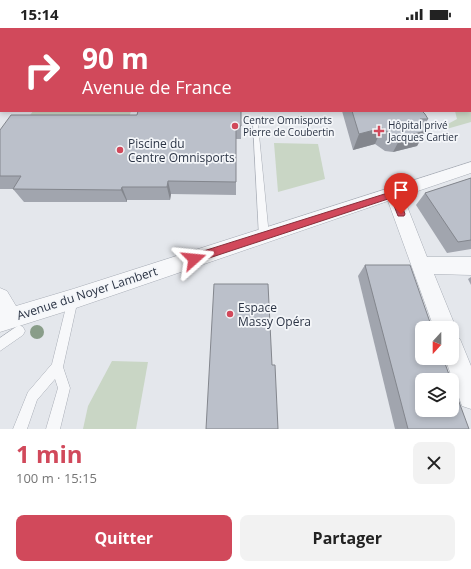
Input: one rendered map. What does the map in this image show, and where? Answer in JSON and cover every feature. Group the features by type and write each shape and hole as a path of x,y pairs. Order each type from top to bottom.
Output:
{"street":[{"name":"Avenue du Noyer Lambert","path":"9,324 73,299 394,194 471,167"},
{"path":"394,194 442,321"},
{"path":"420,265 471,266"},
{"path":"0,298 5,305 9,324"},
{"path":"459,365 471,396"}],"lane":[{"path":"255,126 264,236"},
{"path":"20,429 32,396 57,367 73,299"},
{"path":"0,345 9,324"},
{"path":"53,429 64,388 57,367"}],"green space":[{"path":"32,112 131,112 128,122 26,121"},
{"path":"455,112 471,112 471,122 443,130 441,123 446,125 457,119"},
{"path":"274,143 318,144 325,179 278,192"},
{"path":"112,361 148,362 136,429 83,429 88,406"}],"building":[{"name":"Piscine du Centre Omnisports","path":"138,112 241,112 241,126 236,126 236,182 168,181 167,187 122,187 121,190 13,189 21,176 0,176 0,130 11,115 137,115"},
{"path":"352,112 423,112 428,119 420,119 426,131 401,137 392,135 382,128 359,134"},
{"path":"471,178 471,240 458,242 425,193"},
{"path":"365,265 410,265 430,321 415,321 415,365 446,365 448,373 415,373 415,417 459,417 459,402 469,429 408,429"},
{"path":"214,284 268,284 272,365 275,365 278,429 206,429"}],"place":[{"name":"Centre Omnisports Pierre de Coubertin","path":"235,126"},
{"name":"Hôpital privé Jacques Cartier","path":"379,131"},
{"name":"Piscine du Centre Omnisports","path":"120,150"},
{"name":"Espace Massy Opéra","path":"230,314"}],"route":[{"path":"194,259 394,194 401,214"}]}
